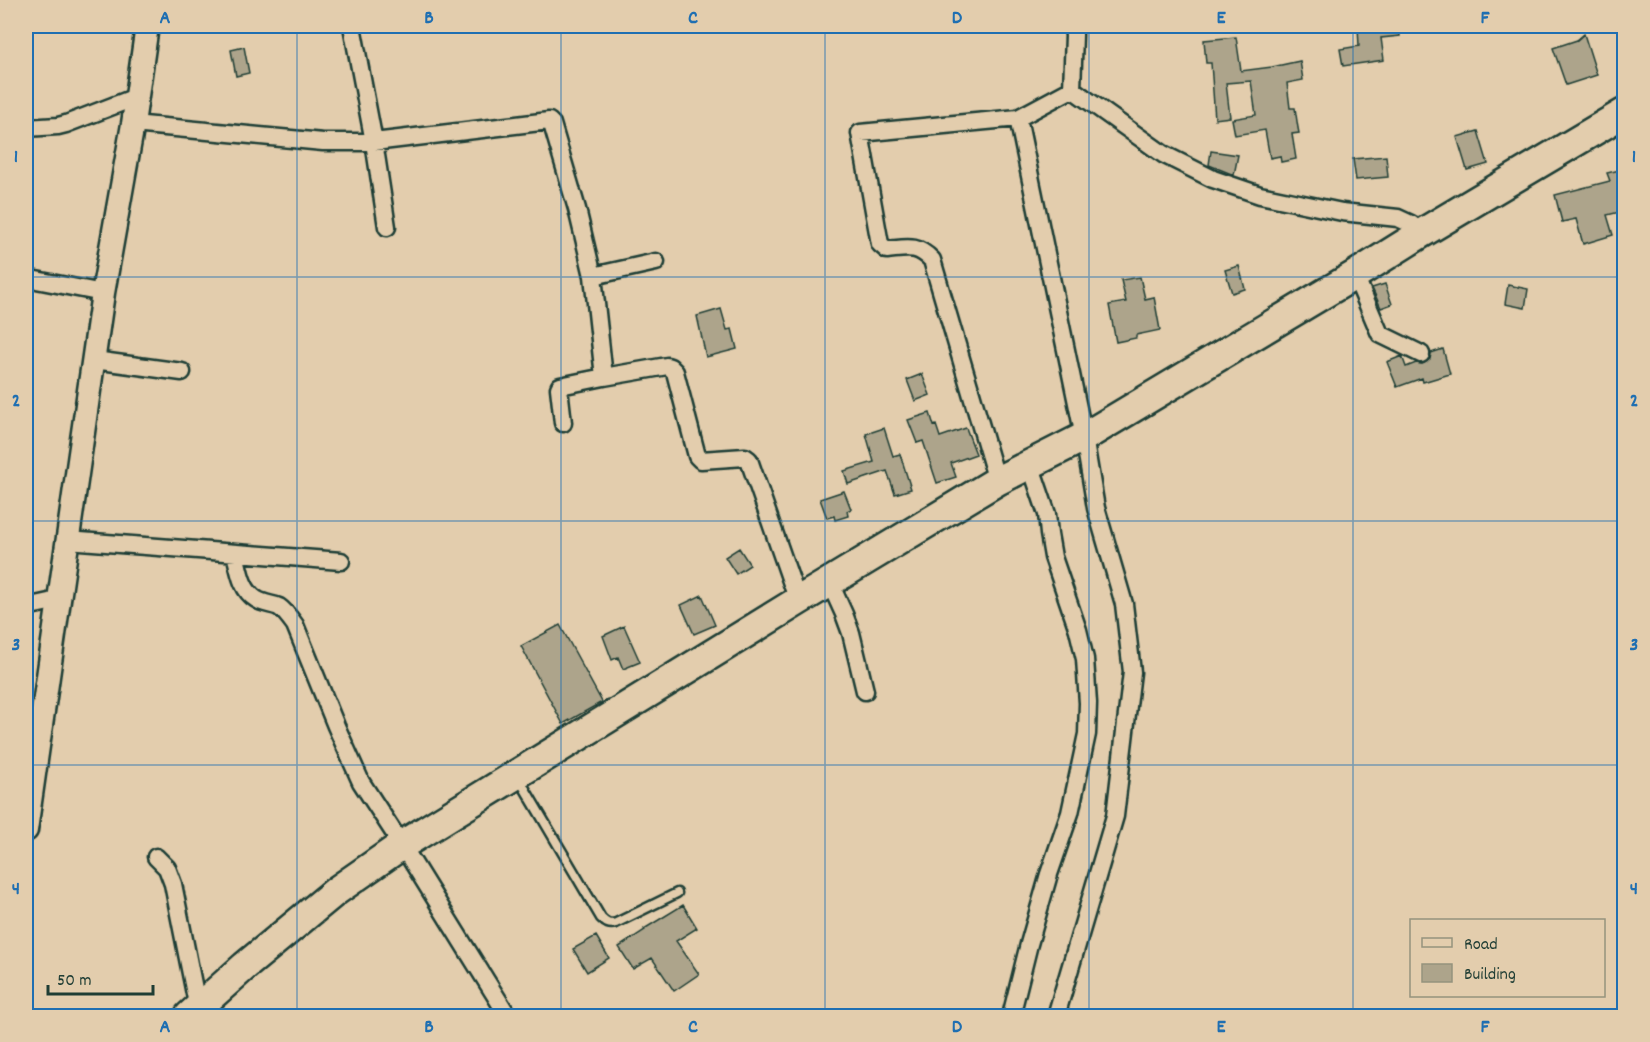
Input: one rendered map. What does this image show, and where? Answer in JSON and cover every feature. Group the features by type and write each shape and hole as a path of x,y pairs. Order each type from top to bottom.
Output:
{"highway":[{"path":"193,1013 245,966 336,891 402,845 997,481 1084,437 1624,113"}],"main road":[{"path":"26,830 103,293 133,123 147,26"}],"street":[{"path":"352,26 387,227"},
{"path":"1072,26 1074,35 1072,89"},
{"path":"997,481 932,260 916,248 887,249 880,244 860,133 1018,118 1072,89"},
{"path":"1072,89 1163,154 1213,179 1260,195 1341,212 1398,218 1412,224 1422,233"},
{"path":"26,128 66,124 136,97"},
{"path":"1018,118 1084,437 1096,508 1124,604 1132,672 1115,816 1056,1017"},
{"path":"133,123 323,142 374,142 549,121 552,124 577,209 593,276 604,376"},
{"path":"593,276 656,262"},
{"path":"1355,275 1380,334 1421,354"},
{"path":"26,278 103,293"},
{"path":"94,360 182,372"},
{"path":"562,423 560,386 667,366 673,369 697,456 701,460 745,457 749,460 798,601"},
{"path":"1011,1017 1034,924 1070,813 1086,734 1088,703 1084,659 1078,630 1053,556 1047,514 1030,464"},
{"path":"67,540 341,561"},
{"path":"235,553 241,579 251,596 279,608 295,625 361,782 508,1017"},
{"path":"830,583 851,633 865,691"},
{"path":"26,607 58,600"},
{"path":"156,857 167,868 173,884 193,1013"}],"lane":[{"path":"517,774 605,922 616,923 677,893"}],"building":[{"path":"1358,26 1399,26 1400,36 1381,38 1384,60 1343,66 1340,49 1359,46"},
{"path":"1584,34 1597,75 1566,85 1553,48 1577,40"},
{"path":"1236,37 1241,71 1300,61 1303,80 1287,83 1290,108 1295,108 1299,133 1292,134 1296,159 1281,162 1280,156 1270,158 1265,130 1235,135 1232,119 1256,115 1251,81 1226,83 1230,117 1215,119 1211,63 1206,63 1204,40"},
{"path":"244,47 249,73 236,76 231,50"},
{"path":"1478,131 1488,164 1467,170 1457,137"},
{"path":"1211,151 1238,155 1234,175 1209,165"},
{"path":"1386,156 1388,177 1356,180 1353,159"},
{"path":"1624,169 1624,211 1607,215 1613,235 1583,244 1576,219 1562,222 1555,195 1610,181 1607,173"},
{"path":"1239,266 1245,289 1232,293 1225,270"},
{"path":"1140,277 1145,299 1154,297 1160,330 1116,342 1109,305 1126,302 1121,280"},
{"path":"1385,284 1392,304 1381,308 1372,288"},
{"path":"1508,285 1528,289 1525,308 1505,304"},
{"path":"721,309 727,330 732,329 737,349 706,357 697,316"},
{"path":"1443,349 1450,374 1423,382 1422,378 1397,387 1387,362 1402,356 1406,367 1416,363 1422,364 1430,359 1431,353"},
{"path":"922,374 930,395 915,401 907,380"},
{"path":"930,413 940,437 966,428 976,454 951,463 956,477 937,483 923,441 917,443 908,420"},
{"path":"884,428 893,456 900,454 911,489 895,494 887,471 848,484 844,471 874,462 866,434"},
{"path":"844,491 851,509 847,511 848,516 835,520 834,516 827,518 820,499"},
{"path":"739,548 750,565 736,574 725,557"},
{"path":"702,595 715,625 694,634 681,605"},
{"path":"560,625 602,702 563,724 521,646"},
{"path":"624,626 640,662 623,669 618,657 612,660 603,636"},
{"path":"683,905 697,928 676,941 699,974 674,991 652,958 633,969 619,947"},
{"path":"596,936 609,958 587,972 573,949"}]}
